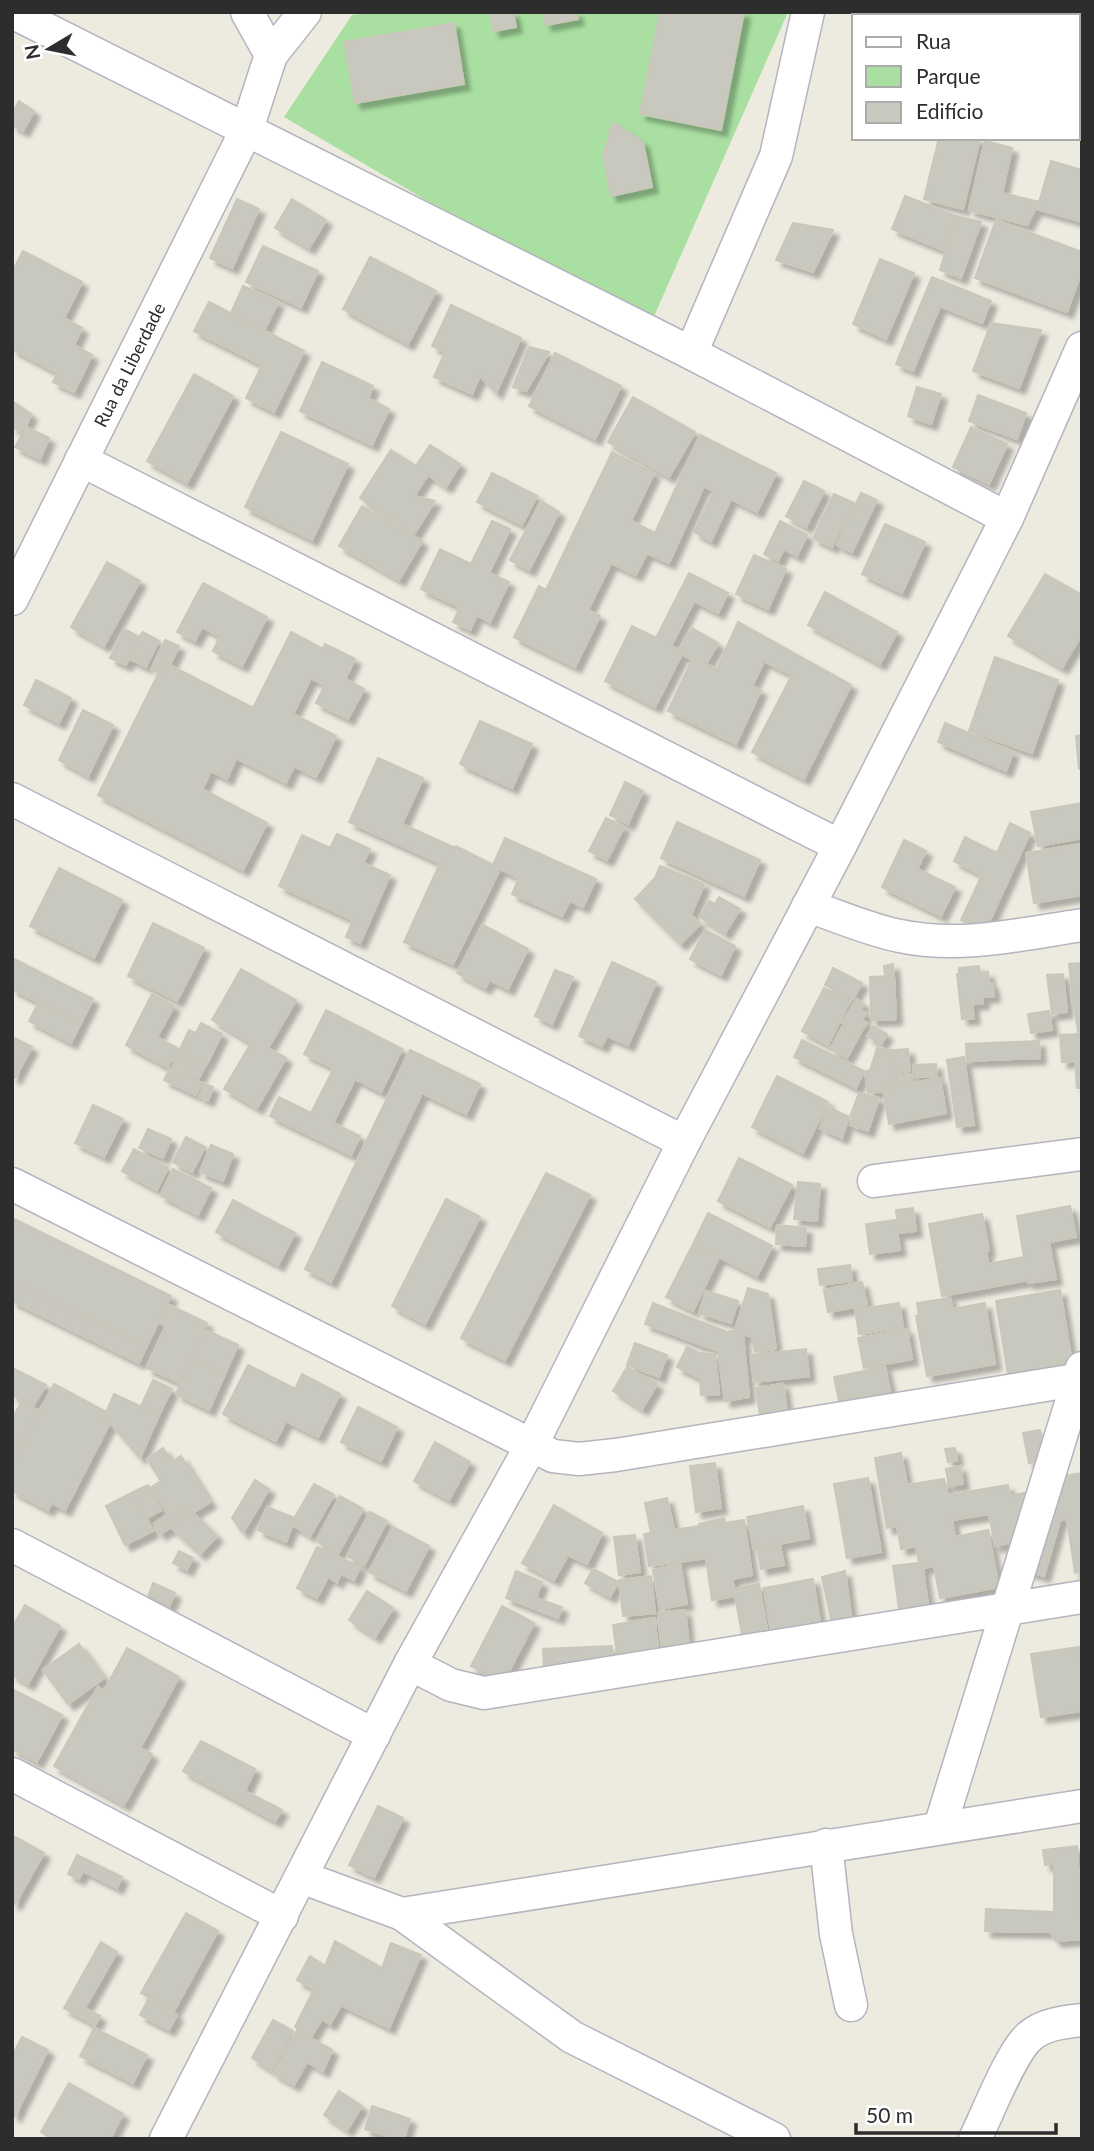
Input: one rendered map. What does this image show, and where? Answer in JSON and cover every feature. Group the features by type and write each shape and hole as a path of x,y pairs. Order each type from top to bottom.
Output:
{"street":[{"path":"247,12 271,55 305,12"},
{"path":"691,352 776,156 808,12"},
{"path":"14,13 691,352 1007,518"},
{"name":"Rua da Liberdade","path":"12,599 247,129 271,55"},
{"path":"166,2139 410,1664 531,1447 684,1142 841,846 1007,518 1082,348"},
{"path":"81,460 841,846"},
{"path":"12,799 684,1142"},
{"path":"808,906 899,936 933,941 972,941 1082,925"},
{"path":"874,1181 1082,1154"},
{"path":"12,1184 553,1456 579,1459 616,1455 1080,1376 940,1827"},
{"path":"12,1545 374,1734"},
{"path":"410,1664 451,1685 484,1693 1082,1597"},
{"path":"12,1774 282,1916"},
{"path":"402,1914 1082,1806"},
{"path":"826,1845 836,1934 851,2005"},
{"path":"301,1877 402,1914 572,2037 774,2139"},
{"path":"975,2139 1010,2065 1029,2036 1055,2023 1082,2021"}],"green space":[{"path":"372,12 788,12 648,330 284,117 352,15"}],"building":[{"path":"490,12 513,12 516,27 494,31"},
{"path":"543,12 576,12 578,19 546,25"},
{"path":"660,12 744,12 721,130 640,114"},
{"path":"953,12 1004,12 1004,14"},
{"path":"454,23 464,84 355,103 344,42"},
{"path":"1080,23 1082,24 1080,52"},
{"path":"19,101 34,111 23,131 12,125 12,114"},
{"path":"613,122 643,142 652,187 611,196 603,157"},
{"path":"939,140 980,140 963,209 924,199"},
{"path":"985,141 1012,148 1002,193 1039,202 1027,225 969,210"},
{"path":"1051,161 1082,170 1082,222 1037,209"},
{"path":"905,196 956,216 943,250 892,229"},
{"path":"237,199 259,209 232,268 210,258"},
{"path":"292,199 326,220 309,248 275,228"},
{"path":"956,216 981,222 961,278 940,270"},
{"path":"996,220 1082,252 1082,270 1067,312 975,278"},
{"path":"793,223 833,230 813,272 776,260"},
{"path":"263,246 318,271 301,307 246,282"},
{"path":"23,251 82,282 64,318 82,328 74,345 92,355 74,392 53,382 58,373 12,349 12,272"},
{"path":"370,257 436,291 408,344 343,309"},
{"path":"880,259 914,273 886,339 853,324"},
{"path":"932,277 991,301 982,323 940,306 913,371 896,364"},
{"path":"243,286 278,302 264,331 230,315"},
{"path":"209,302 304,351 274,412 246,398 262,365 194,331"},
{"path":"451,305 521,338 496,393 480,376 472,394 434,377 445,352 432,346"},
{"path":"991,323 1041,330 1019,388 973,371"},
{"path":"529,347 549,352 526,391 513,387"},
{"path":"555,353 621,386 595,439 529,406"},
{"path":"322,362 373,386 368,398 389,409 372,445 300,411"},
{"path":"194,374 233,396 187,483 147,461"},
{"path":"917,387 941,394 931,424 908,416"},
{"path":"978,395 1026,413 1017,439 969,421"},
{"path":"633,397 695,432 669,477 608,442"},
{"path":"12,401 31,414 23,433 12,427"},
{"path":"26,427 49,438 40,459 15,447"},
{"path":"971,427 1007,444 989,484 953,467"},
{"path":"281,432 348,464 312,540 245,507"},
{"path":"700,435 776,473 757,512 731,499 711,541 694,532 714,491 704,486 669,563 647,553 636,575 611,563 588,610 600,616 575,667 514,637 539,586 546,590 612,452 654,473 631,521 655,533"},
{"path":"430,445 460,464 446,487 428,475 414,496 435,501 414,534 360,498 391,450 416,466"},
{"path":"492,473 537,496 522,525 477,502"},
{"path":"804,481 824,491 806,527 786,516"},
{"path":"861,493 877,500 852,552 837,545"},
{"path":"834,494 854,503 832,547 813,538"},
{"path":"541,501 559,512 529,570 510,560"},
{"path":"362,506 422,541 399,580 339,546"},
{"path":"492,521 510,529 489,573 509,582 490,622 477,615 470,630 453,622 460,607 421,589 440,549 471,564"},
{"path":"780,521 807,535 797,556 784,549 778,561 764,554"},
{"path":"885,524 925,542 902,593 862,574"},
{"path":"754,555 786,569 768,609 736,594"},
{"path":"107,562 140,581 104,646 71,627"},
{"path":"689,573 728,593 718,613 694,601 671,646 679,650 692,628 718,643 706,664 717,669 738,622 851,685 804,779 752,752 792,675 764,661 752,686 761,690 736,744 668,711 692,660 682,654 655,707 605,681 632,626 656,638"},
{"path":"1045,574 1082,595 1082,634 1062,668 1008,636"},
{"path":"203,583 267,617 242,666 213,651 220,636 202,627 195,641 177,632"},
{"path":"825,592 897,632 880,664 808,625"},
{"path":"124,629 139,637 126,665 110,658"},
{"path":"143,632 159,641 146,667 130,659"},
{"path":"291,632 323,649 325,644 355,659 345,679 364,689 348,719 316,703 325,685 311,678 293,714 336,736 316,777 294,766 286,783 236,758 227,779 211,771 202,789 267,823 243,870 98,795 164,662 253,708"},
{"path":"165,640 179,646 165,676 151,669"},
{"path":"995,657 1058,680 1032,753 969,731"},
{"path":"36,680 71,698 59,723 24,705"},
{"path":"83,710 113,725 88,776 59,760"},
{"path":"480,721 532,744 512,788 460,764"},
{"path":"945,723 1013,752 1006,771 938,742"},
{"path":"1082,735 1082,769 1079,769 1076,736"},
{"path":"378,758 423,778 402,824 455,848 456,846 493,865 505,838 596,879 583,907 570,901 562,916 512,894 519,878 500,869 453,964 404,942 440,863 349,822"},
{"path":"625,782 643,791 628,824 610,815"},
{"path":"1082,803 1082,838 1038,846 1031,812"},
{"path":"606,818 624,827 607,860 589,851"},
{"path":"677,822 760,860 744,896 661,858"},
{"path":"1010,823 1030,833 985,931 961,920 982,875 954,861 965,837 997,853"},
{"path":"337,834 370,849 363,863 390,875 360,943 346,937 353,920 279,886 302,835 330,848"},
{"path":"904,840 926,851 917,869 955,887 941,916 882,887"},
{"path":"1082,844 1082,895 1034,903 1026,853"},
{"path":"660,866 704,884 691,915 700,924 680,944 635,899 655,878"},
{"path":"59,868 122,900 94,958 30,926"},
{"path":"719,897 740,909 725,933 700,917 709,901 715,904"},
{"path":"153,923 204,948 177,1001 128,976"},
{"path":"483,925 528,949 508,989 490,980 485,988 457,973"},
{"path":"705,930 735,946 721,975 690,959"},
{"path":"12,958 93,999 81,1023 12,989"},
{"path":"612,962 656,982 628,1045 607,1036 602,1046 579,1036"},
{"path":"1082,963 1082,1002 1073,1003 1069,964"},
{"path":"893,964 894,976 885,977 884,966"},
{"path":"979,966 980,973 988,972 994,996 983,997 983,1003 972,1004 974,1018 962,1019 957,974 959,968"},
{"path":"833,968 862,983 853,999 825,985"},
{"path":"241,969 296,1000 268,1048 286,1058 257,1108 224,1089 251,1043 212,1020"},
{"path":"555,970 573,977 552,1024 535,1016"},
{"path":"1063,974 1067,1012 1052,1014 1047,975"},
{"path":"894,976 896,1019 871,1020 870,977"},
{"path":"824,988 850,1001 828,1045 802,1031"},
{"path":"152,994 174,1006 157,1037 179,1051 167,1067 126,1045"},
{"path":"857,999 864,1004 860,1010 866,1013 862,1020 867,1023 860,1034 842,1023"},
{"path":"39,1002 81,1023 71,1043 29,1021"},
{"path":"1082,1004 1082,1031 1078,1032 1074,1005"},
{"path":"326,1010 402,1049 381,1092 355,1079 333,1123 360,1136 351,1155 270,1116 279,1097 311,1113 334,1068 304,1054"},
{"path":"1049,1011 1052,1030 1031,1033 1028,1014"},
{"path":"201,1023 222,1034 207,1064 179,1051 189,1030 196,1033"},
{"path":"873,1026 887,1034 881,1044 867,1036"},
{"path":"842,1027 859,1036 847,1058 830,1049"},
{"path":"1082,1034 1082,1088 1077,1088 1075,1061 1062,1062 1060,1035"},
{"path":"12,1037 32,1047 15,1078 12,1077"},
{"path":"802,1040 864,1071 856,1088 794,1057"},
{"path":"1039,1041 1040,1058 967,1061 966,1044"},
{"path":"877,1048 892,1050 895,1076 911,1074 912,1083 883,1087 882,1091 868,1093 865,1072 870,1070"},
{"path":"908,1049 910,1071 896,1073 894,1050"},
{"path":"410,1050 480,1084 466,1114 422,1093 331,1282 305,1269"},
{"path":"179,1053 205,1066 199,1078 173,1066"},
{"path":"964,1057 974,1125 957,1127 947,1060"},
{"path":"936,1064 937,1076 914,1077 913,1065"},
{"path":"170,1068 202,1083 196,1095 164,1080"},
{"path":"777,1076 828,1102 803,1153 752,1127"},
{"path":"940,1078 946,1113 889,1124 883,1089"},
{"path":"205,1084 213,1087 208,1100 199,1097"},
{"path":"859,1093 879,1098 868,1131 850,1125 853,1118 850,1117"},
{"path":"93,1105 123,1119 104,1157 75,1143"},
{"path":"828,1107 849,1117 842,1138 820,1128"},
{"path":"148,1129 171,1139 163,1158 139,1148"},
{"path":"186,1137 205,1147 192,1172 173,1162"},
{"path":"211,1145 233,1154 223,1181 200,1172"},
{"path":"134,1149 168,1168 157,1190 122,1171"},
{"path":"739,1158 792,1185 770,1227 718,1201"},
{"path":"173,1169 211,1188 198,1215 160,1195"},
{"path":"546,1173 590,1195 505,1360 461,1338"},
{"path":"798,1182 820,1184 817,1221 794,1219"},
{"path":"446,1199 480,1217 425,1324 392,1306"},
{"path":"233,1200 295,1233 278,1265 216,1232"},
{"path":"1070,1206 1076,1237 1049,1242 1056,1279 1028,1283 1028,1280 942,1296 929,1224 982,1214 989,1250 986,1251 988,1264 1024,1257 1017,1216"},
{"path":"913,1208 916,1231 899,1233 896,1210"},
{"path":"708,1213 772,1246 757,1276 693,1244"},
{"path":"12,1218 171,1296 146,1348 12,1282"},
{"path":"895,1220 900,1250 870,1254 866,1224"},
{"path":"777,1225 806,1228 805,1246 776,1244"},
{"path":"693,1244 719,1257 693,1311 666,1297"},
{"path":"850,1265 852,1281 820,1285 818,1269"},
{"path":"12,1282 146,1348 139,1363 12,1301"},
{"path":"862,1282 867,1305 828,1312 824,1290"},
{"path":"748,1288 768,1294 776,1349 755,1352 752,1337 743,1334 749,1397 725,1401 718,1351 645,1324 653,1303 727,1332 735,1330"},
{"path":"1060,1290 1072,1363 1008,1374 996,1301"},
{"path":"706,1291 738,1301 731,1323 699,1313"},
{"path":"950,1298 952,1309 985,1303 995,1364 927,1376 916,1316 919,1315 917,1303"},
{"path":"899,1303 903,1327 859,1334 855,1310"},
{"path":"167,1304 207,1323 180,1383 147,1368 166,1326 159,1323"},
{"path":"204,1329 238,1345 225,1374 191,1359"},
{"path":"907,1329 912,1359 864,1368 858,1338"},
{"path":"635,1343 667,1355 659,1377 627,1365"},
{"path":"687,1347 699,1353 715,1354 719,1394 701,1395 700,1378 677,1367"},
{"path":"806,1349 809,1376 754,1382 751,1355"},
{"path":"191,1359 225,1374 209,1410 176,1394"},
{"path":"248,1365 295,1389 302,1374 340,1394 318,1437 286,1421 276,1441 223,1414"},
{"path":"627,1367 657,1384 642,1409 613,1391"},
{"path":"885,1367 890,1391 839,1401 834,1377"},
{"path":"12,1368 46,1385 33,1406 12,1395"},
{"path":"153,1380 172,1389 159,1415 141,1406"},
{"path":"54,1384 106,1412 103,1420 110,1423 65,1510 52,1503 48,1510 12,1491 12,1463"},
{"path":"783,1384 787,1412 760,1416 756,1388"},
{"path":"114,1394 159,1415 140,1458 110,1423 103,1420"},
{"path":"22,1401 39,1411 12,1463 12,1419"},
{"path":"358,1407 397,1427 381,1461 341,1442"},
{"path":"1040,1430 1046,1460 1029,1463 1023,1433"},
{"path":"435,1442 470,1462 449,1500 414,1481"},
{"path":"163,1448 172,1462 181,1456 210,1502 160,1534 154,1524 168,1514 151,1487 161,1481 147,1459"},
{"path":"955,1448 957,1460 948,1462 945,1449"},
{"path":"901,1453 907,1485 944,1479 948,1495 1008,1485 1010,1496 1033,1491 1035,1505 1020,1508 1026,1540 995,1546 989,1514 952,1520 955,1537 988,1530 999,1587 940,1598 934,1566 923,1568 929,1612 900,1616 893,1566 919,1563 916,1546 901,1549 897,1526 887,1528 875,1458"},
{"path":"715,1463 721,1508 696,1512 690,1466"},
{"path":"960,1466 963,1484 949,1486 946,1469"},
{"path":"1082,1473 1082,1571 1075,1573 1067,1519 1062,1520 1061,1517 1044,1576 1026,1571 1059,1477"},
{"path":"868,1478 881,1552 847,1558 834,1484"},
{"path":"255,1480 269,1489 243,1533 232,1518"},
{"path":"314,1484 334,1495 310,1536 291,1524"},
{"path":"148,1485 161,1510 147,1518 133,1492"},
{"path":"133,1492 153,1531 125,1545 106,1506"},
{"path":"340,1496 363,1509 338,1554 316,1541"},
{"path":"667,1498 674,1530 724,1518 725,1523 744,1520 752,1575 732,1579 734,1589 759,1584 768,1635 743,1640 735,1596 712,1600 706,1558 649,1566 644,1534 651,1533 645,1503"},
{"path":"554,1505 602,1533 587,1564 568,1555 554,1580 522,1563"},
{"path":"803,1506 809,1538 754,1549 747,1517"},
{"path":"187,1507 217,1536 200,1554 169,1526"},
{"path":"267,1507 295,1518 286,1542 258,1530"},
{"path":"370,1512 387,1521 364,1565 347,1556"},
{"path":"393,1527 429,1546 406,1591 369,1572"},
{"path":"635,1535 640,1572 619,1575 614,1537"},
{"path":"780,1546 784,1565 761,1569 758,1550"},
{"path":"317,1547 360,1567 354,1580 341,1574 337,1582 328,1577 317,1598 297,1588"},
{"path":"179,1551 193,1558 187,1570 173,1563"},
{"path":"680,1564 687,1604 660,1609 653,1570"},
{"path":"593,1569 618,1582 610,1597 585,1583"},
{"path":"516,1571 542,1582 536,1598 562,1607 558,1618 506,1598"},
{"path":"845,1571 852,1624 833,1628 822,1577"},
{"path":"651,1576 655,1613 623,1616 619,1580"},
{"path":"813,1579 821,1629 772,1637 764,1588"},
{"path":"153,1583 175,1593 169,1606 148,1597"},
{"path":"367,1591 393,1608 375,1637 349,1620"},
{"path":"25,1605 60,1626 28,1684 12,1675 12,1628"},
{"path":"502,1606 534,1623 503,1683 471,1666"},
{"path":"685,1610 690,1655 663,1659 658,1613"},
{"path":"654,1618 660,1661 619,1668 613,1625"},
{"path":"79,1644 104,1678 68,1704 43,1670"},
{"path":"612,1646 613,1667 544,1670 543,1649"},
{"path":"1079,1647 1082,1711 1041,1717 1031,1654"},
{"path":"127,1648 179,1677 140,1748 152,1754 124,1805 54,1766 98,1687 104,1691"},
{"path":"12,1689 62,1715 37,1762 12,1749"},
{"path":"201,1741 255,1769 245,1791 282,1810 275,1821 183,1771"},
{"path":"378,1806 403,1818 374,1877 349,1865"},
{"path":"12,1835 44,1853 15,1904 12,1902"},
{"path":"1077,1846 1082,1939 1056,1941 1050,1932 985,1931 986,1909 1054,1912 1054,1863 1045,1865 1043,1850"},
{"path":"77,1855 122,1877 117,1888 83,1871 79,1879 68,1874"},
{"path":"186,1913 218,1931 174,2011 141,1993"},
{"path":"335,1941 382,1968 391,1943 421,1955 389,2028 341,2005 330,2024 322,2019 311,2037 295,2027 314,1989 297,1980 310,1956 325,1966"},
{"path":"101,1942 117,1952 85,2008 100,2016 95,2025 64,2008"},
{"path":"148,2000 177,2015 169,2030 140,2015"},
{"path":"273,2020 293,2031 271,2070 252,2058"},
{"path":"94,2028 147,2055 133,2083 80,2056"},
{"path":"297,2030 332,2050 323,2071 307,2062 294,2085 273,2073"},
{"path":"22,2037 48,2050 15,2116 12,2114 12,2056"},
{"path":"69,2083 123,2114 110,2139 52,2139 41,2132"},
{"path":"339,2091 362,2106 347,2130 324,2115"},
{"path":"372,2106 410,2119 404,2139 365,2129"}]}
